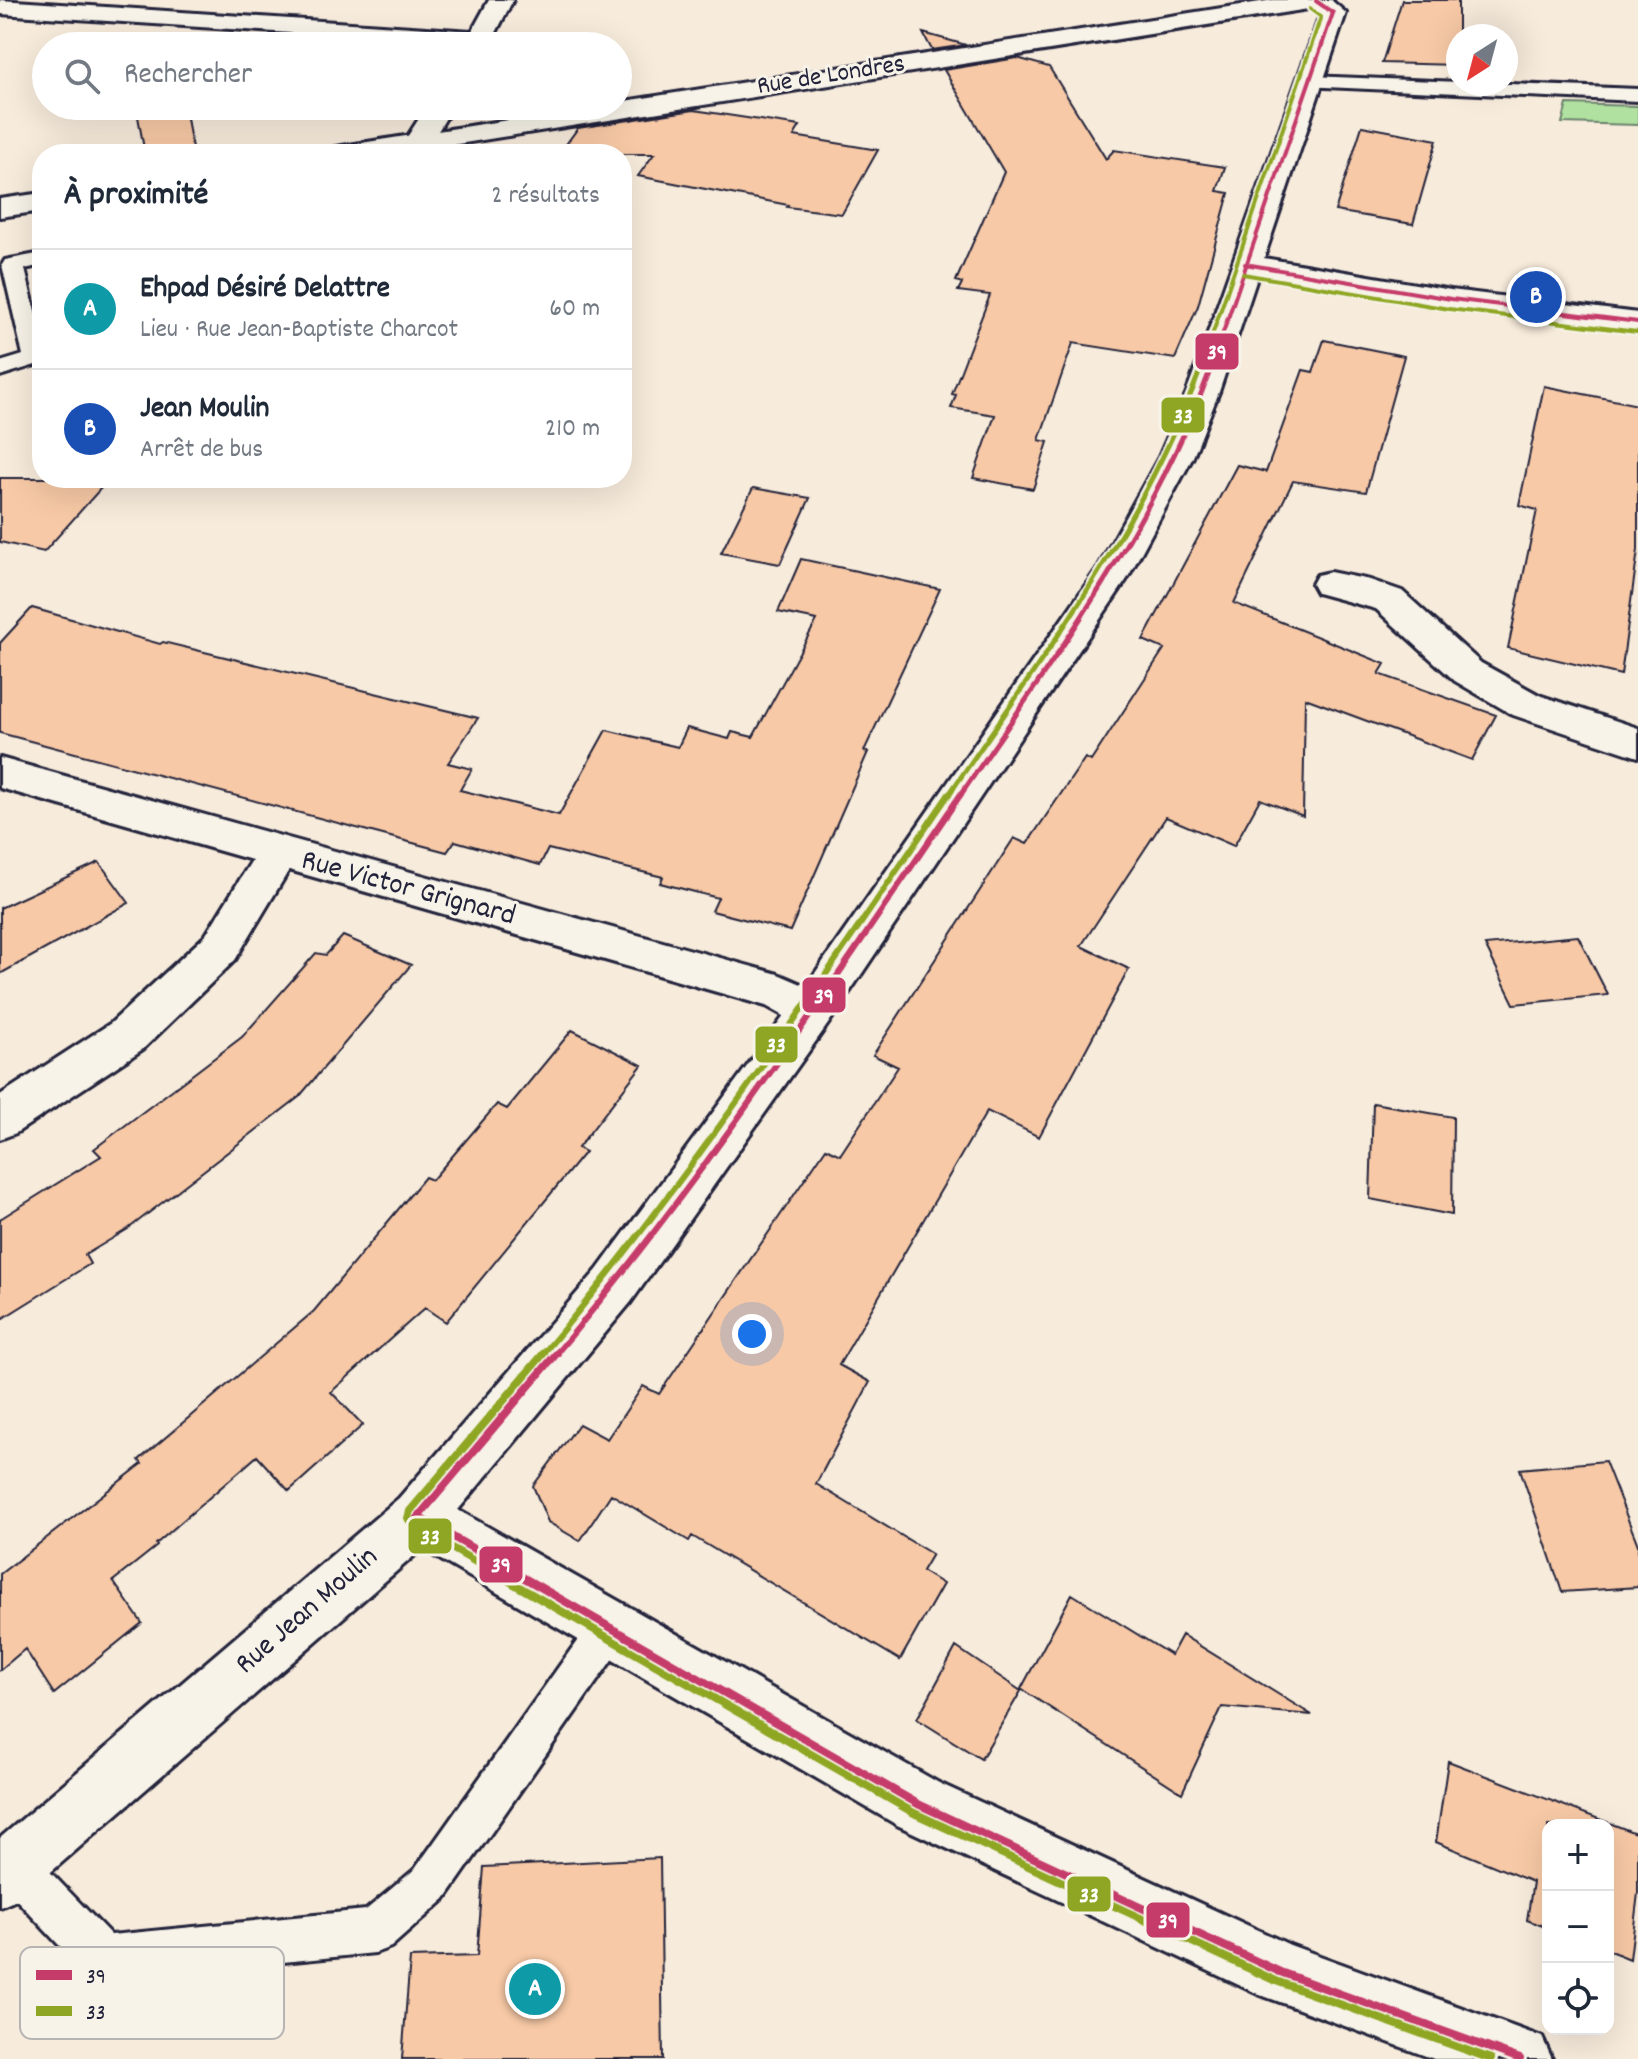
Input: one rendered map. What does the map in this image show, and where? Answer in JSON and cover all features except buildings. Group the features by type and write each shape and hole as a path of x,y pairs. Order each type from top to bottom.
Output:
{"street":[{"path":"484,32 501,0"},
{"name":"Rue Jean Moulin","path":"7,1871 418,1517 614,1286 813,1011 1114,571 1176,457 1203,392 1333,13 1317,0"},
{"name":"Rue de Londres","path":"632,111 1172,21 1317,0"},
{"path":"0,6 346,32"},
{"path":"416,144 431,120"},
{"name":"Rue de Londres","path":"437,144 580,120"},
{"path":"0,208 32,203"},
{"path":"1245,264 1451,299 1638,322"},
{"path":"1330,584 1370,592 1389,600 1468,672 1526,705 1638,743"},
{"name":"Rue Victor Grignard","path":"0,773 277,854 778,992 813,1011"},
{"path":"0,1119 127,1036 220,948 277,854"},
{"path":"418,1517 918,1804 1280,1972 1520,2059"}],"lane":[{"path":"1310,82 1638,95"},
{"path":"32,261 13,265 32,335"},
{"path":"0,369 32,359"},
{"path":"213,1947 375,1931 430,1884 611,1627"},
{"path":"7,1871 90,1947"}],"green space":[{"path":"1567,104 1638,106 1638,125 1562,123"}],"transit line":[{"name":"39","path":"1316,1 1333,13 1203,392 1176,457 1114,571 813,1011 614,1286 418,1517 918,1804 1280,1972 1520,2059"},
{"name":"33","path":"1310,9 1321,17 1194,388 1167,453 1105,566 805,1005 606,1280 410,1511 408,1518 413,1526 914,1813 1276,1981 1491,2059"},
{"name":"39","path":"1245,264 1451,299 1638,322"},
{"name":"33","path":"1243,274 1449,309 1637,332"}],"place":[{"name":"Jean Moulin","path":"1536,297"},
{"name":"Ehpad Désiré Delattre","path":"535,1989"}]}
